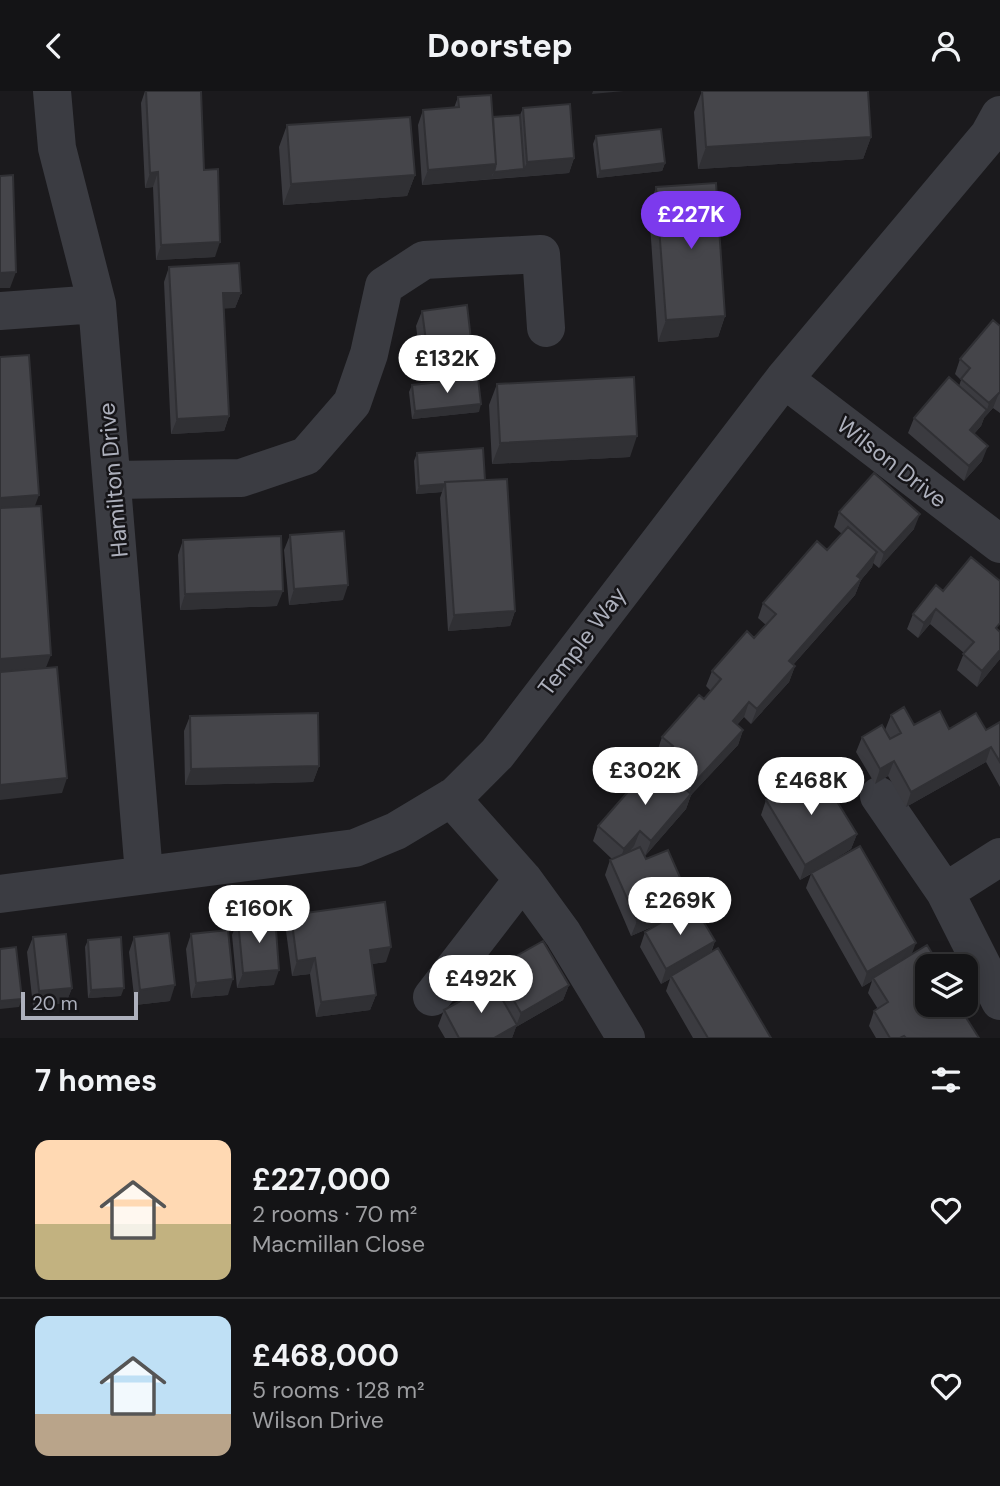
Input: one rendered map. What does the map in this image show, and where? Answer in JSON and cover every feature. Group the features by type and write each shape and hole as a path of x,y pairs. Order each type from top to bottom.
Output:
{"street":[{"name":"Hamilton Drive","path":"52,91 57,148 97,304 114,480 144,874"},
{"name":"Temple Way","path":"0,894 355,848 396,831 451,798 496,754 784,379 989,135 1000,115"},
{"path":"114,480 241,478 306,456 352,403 369,354 384,286 424,260 541,254 547,328"},
{"path":"0,311 97,304"},
{"name":"Wilson Drive","path":"784,379 1000,544"},
{"path":"878,796 945,892 1000,1002"},
{"path":"451,798 523,879 563,934 626,1038"},
{"path":"945,892 1000,857"},
{"path":"432,997 523,879"}],"building":[{"path":"146,91 201,91 204,170 218,169 220,242 161,245 158,172 150,173"},
{"path":"702,91 868,91 871,137 706,147"},
{"path":"491,95 496,164 428,170 423,110 459,107 458,97"},
{"path":"570,104 574,158 527,162 523,108"},
{"path":"520,115 524,169 494,172 496,164 493,117"},
{"path":"410,117 415,175 291,184 287,125"},
{"path":"661,129 665,163 600,171 596,136"},
{"path":"13,175 16,272 0,273 0,176"},
{"path":"716,183 725,316 666,320 656,187"},
{"path":"239,263 241,293 223,293 229,416 177,419 169,267"},
{"path":"467,305 473,357 429,363 422,311"},
{"path":"993,320 1000,326 1000,393 989,403 961,379 970,368 960,359"},
{"path":"29,355 39,495 0,498 0,357"},
{"path":"634,377 637,436 500,443 497,384"},
{"path":"949,377 987,410 970,430 988,446 969,466 914,418"},
{"path":"478,378 481,404 415,411 412,385"},
{"path":"483,448 485,480 419,486 417,453"},
{"path":"874,473 920,514 884,553 839,512"},
{"path":"507,479 515,611 454,615 445,482"},
{"path":"41,506 51,655 0,659 0,508"},
{"path":"848,527 877,552 857,576 861,579 789,661 795,666 757,709 749,702 733,721 743,730 693,784 662,757 673,746 662,737 699,695 704,699 721,679 712,671 747,631 754,638 776,614 763,603 817,541 827,550"},
{"path":"344,531 348,585 294,589 290,535"},
{"path":"281,536 283,591 185,594 183,540"},
{"path":"971,557 1000,581 1000,623 996,628 1000,632 1000,650 982,671 963,654 974,642 936,609 924,623 913,614 936,585 943,591"},
{"path":"57,667 67,778 0,785 0,672"},
{"path":"904,707 914,725 940,711 949,729 976,713 986,730 1000,722 1000,762 991,747 911,792 894,761 880,769 862,737 882,725 890,739 901,733 891,715"},
{"path":"318,713 319,766 191,769 190,716"},
{"path":"654,762 691,794 651,841 640,831 624,849 598,826"},
{"path":"817,769 857,834 805,865 766,800"},
{"path":"860,846 916,943 867,972 811,873"},
{"path":"640,847 646,859 668,850 689,898 637,921 610,860"},
{"path":"385,902 391,947 370,950 376,995 321,1002 315,958 297,961 291,915"},
{"path":"693,904 715,941 666,969 645,932"},
{"path":"275,916 279,970 243,973 238,920"},
{"path":"228,930 233,979 196,983 191,934"},
{"path":"169,933 175,985 140,990 134,937"},
{"path":"66,934 72,988 39,991 33,937"},
{"path":"121,937 124,988 91,990 88,940"},
{"path":"543,941 569,985 521,1013 495,968"},
{"path":"927,945 933,954 915,954 915,1017 966,1017 979,1038 890,1038 874,1011 888,1002 873,978"},
{"path":"16,947 22,999 0,1001 0,949"},
{"path":"718,948 771,1038 708,1038 671,976"},
{"path":"493,983 517,1025 494,1038 459,1038 444,1010"}]}
